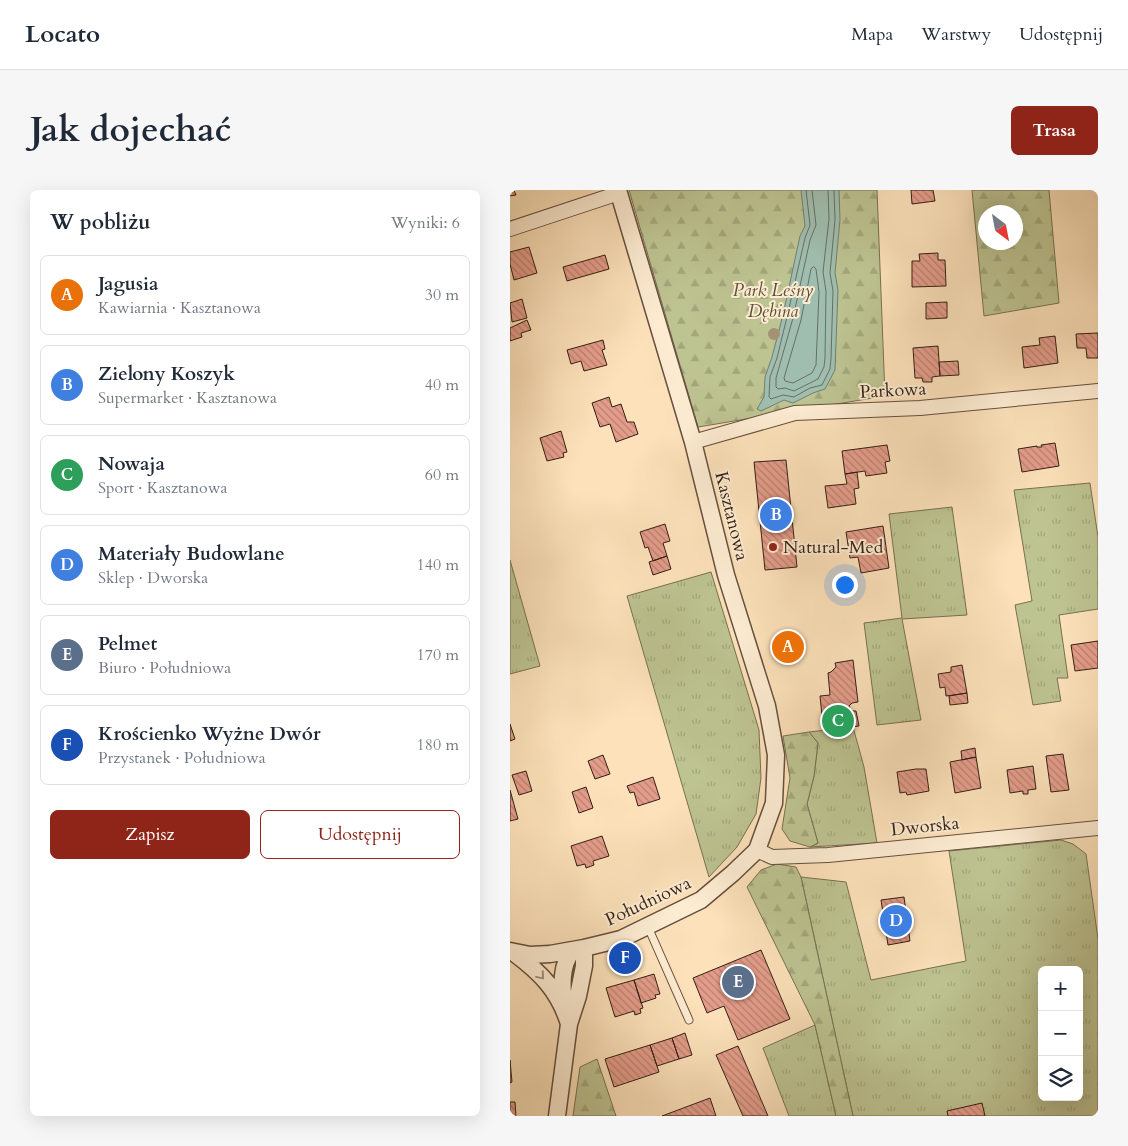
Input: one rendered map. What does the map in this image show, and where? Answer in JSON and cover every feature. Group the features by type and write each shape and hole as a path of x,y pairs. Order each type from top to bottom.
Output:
{"street":[{"name":"Kasztanowa","path":"510,228 618,191 692,442 726,575 768,706 776,755 774,803 757,850"},
{"name":"Parkowa","path":"692,442 795,414 920,408 1098,391"},
{"name":"Dworska","path":"757,850 772,857 828,855 1098,828"},
{"name":"Południowa","path":"512,952 530,955 550,954 621,938 700,900 757,850"},
{"path":"557,1116 569,1024 578,996 584,966 579,949 568,956 565,964 563,992 564,1006 569,1024"},
{"path":"512,952 535,968 564,1006"}],"lane":[{"path":"648,926 689,1020"}],"green space":[{"name":"Park Leśny Dębina","path":"629,190 877,190 885,396 698,427"},
{"path":"972,190 1049,190 1059,303 984,316"},
{"path":"1090,483 1098,537 1098,609 1059,615 1068,678 1057,678 1061,701 1033,705 1015,605 1032,601 1014,490"},
{"path":"952,507 967,615 902,619 921,720 877,725 864,623 902,618 889,514"},
{"path":"510,560 540,666 510,674"},
{"path":"711,572 759,730 761,778 756,814 737,847 709,877 627,596"},
{"path":"853,727 864,767 877,843 810,847 818,843 807,804 814,776 818,743 809,732"},
{"path":"809,732 818,743 814,776 807,804 818,843 810,847 790,841 782,829 790,778 783,736"},
{"path":"1061,840 1073,844 1086,854 1098,939 1098,1116 853,1116 801,877 846,882 871,980 966,961 949,851"},
{"path":"777,864 796,867 801,877 853,1116 836,1116 815,1025 747,887 761,870"},
{"path":"815,1025 836,1116 789,1116 763,1048"},
{"path":"597,1059 616,1116 573,1116 580,1067"}],"water":[{"path":"801,190 839,190 840,220 835,273 838,290 835,370 825,389 793,403 784,400 761,411 757,409 764,397 765,377 783,315 800,236 805,226"}],"building":[{"path":"510,190 514,190 516,195 510,196"},
{"path":"911,190 933,190 935,201 912,204"},
{"path":"529,247 537,273 514,280 510,264 510,252"},
{"path":"938,253 938,260 945,260 946,286 912,287 912,261 920,261 919,254"},
{"path":"605,255 609,269 567,281 563,267"},
{"path":"522,299 527,318 512,322 510,303"},
{"path":"947,302 947,318 926,319 926,303"},
{"path":"527,320 531,330 521,333 522,337 510,341 510,328"},
{"path":"1098,333 1098,358 1087,358 1086,348 1077,348 1076,334"},
{"path":"1055,336 1058,363 1024,368 1022,347 1040,345 1039,338"},
{"path":"603,340 605,349 602,350 607,365 584,371 581,361 571,364 567,350"},
{"path":"938,346 940,376 932,377 932,382 923,382 922,378 915,378 913,348"},
{"path":"958,361 959,375 940,376 939,362"},
{"path":"609,397 612,407 621,404 627,422 634,422 638,434 616,442 610,424 600,427 592,403"},
{"path":"561,431 567,452 563,453 564,457 547,461 540,438"},
{"path":"1055,443 1059,466 1022,472 1018,449 1042,447 1041,445"},
{"path":"887,445 890,461 885,462 887,473 866,476 865,471 845,474 842,451"},
{"path":"786,460 797,567 765,570 754,462"},
{"path":"857,472 859,488 854,489 856,504 828,508 825,486 847,484 845,474"},
{"path":"665,524 670,541 663,543 667,556 653,561 648,547 645,548 640,532"},
{"path":"883,526 889,568 861,573 858,557 850,558 846,532"},
{"path":"667,556 671,569 653,575 649,562"},
{"path":"1098,641 1098,668 1075,671 1071,645"},
{"path":"786,643 790,643 793,648 792,652 786,653 783,650 783,646"},
{"path":"853,660 858,702 852,703 849,706 851,711 856,711 859,726 827,730 826,716 822,716 820,696 830,695 828,673 836,667 835,663"},
{"path":"962,665 967,693 946,696 945,687 940,688 938,674 951,672 951,667"},
{"path":"967,693 968,703 950,705 949,696"},
{"path":"510,724 515,739 510,741"},
{"path":"975,748 976,757 962,760 961,751"},
{"path":"1063,754 1069,790 1051,792 1046,756"},
{"path":"603,755 610,774 595,779 588,761"},
{"path":"976,757 981,788 955,793 950,762"},
{"path":"1033,766 1036,789 1028,790 1028,794 1023,794 1023,791 1010,793 1007,770"},
{"path":"926,769 929,791 907,795 906,792 900,793 897,772"},
{"path":"526,771 532,791 519,795 512,775"},
{"path":"653,777 660,799 638,806 634,792 630,793 627,786"},
{"path":"586,787 593,808 579,813 572,792"},
{"path":"510,790 518,819 510,821"},
{"path":"602,836 609,856 593,861 594,865 586,868 585,864 577,866 571,846"},
{"path":"904,897 910,941 888,945 881,900"},
{"path":"761,950 790,1019 738,1040 724,1006 707,1013 693,978"},
{"path":"654,974 660,994 655,995 656,998 641,1003 634,980"},
{"path":"634,980 643,1008 640,1009 641,1013 635,1015 634,1011 615,1017 606,988"},
{"path":"685,1033 692,1055 679,1059 672,1038"},
{"path":"672,1038 679,1059 657,1066 650,1045"},
{"path":"650,1045 659,1072 614,1087 605,1059"},
{"path":"738,1046 768,1116 743,1116 716,1055"},
{"path":"510,1060 512,1082 510,1083"},
{"path":"710,1098 716,1116 662,1116"},
{"path":"510,1102 515,1102 516,1116 510,1116"},
{"path":"982,1103 985,1116 948,1116 947,1111"}],"place":[{"name":"Zielony Koszyk","path":"776,515"},
{"name":"Natural-Med","path":"773,547"},
{"name":"Jagusia","path":"788,647"},
{"name":"Nowaja","path":"838,721"},
{"name":"Materiały Budowlane","path":"896,921"},
{"name":"Krościenko Wyżne Dwór","path":"625,958"},
{"name":"Pelmet","path":"738,982"}]}
